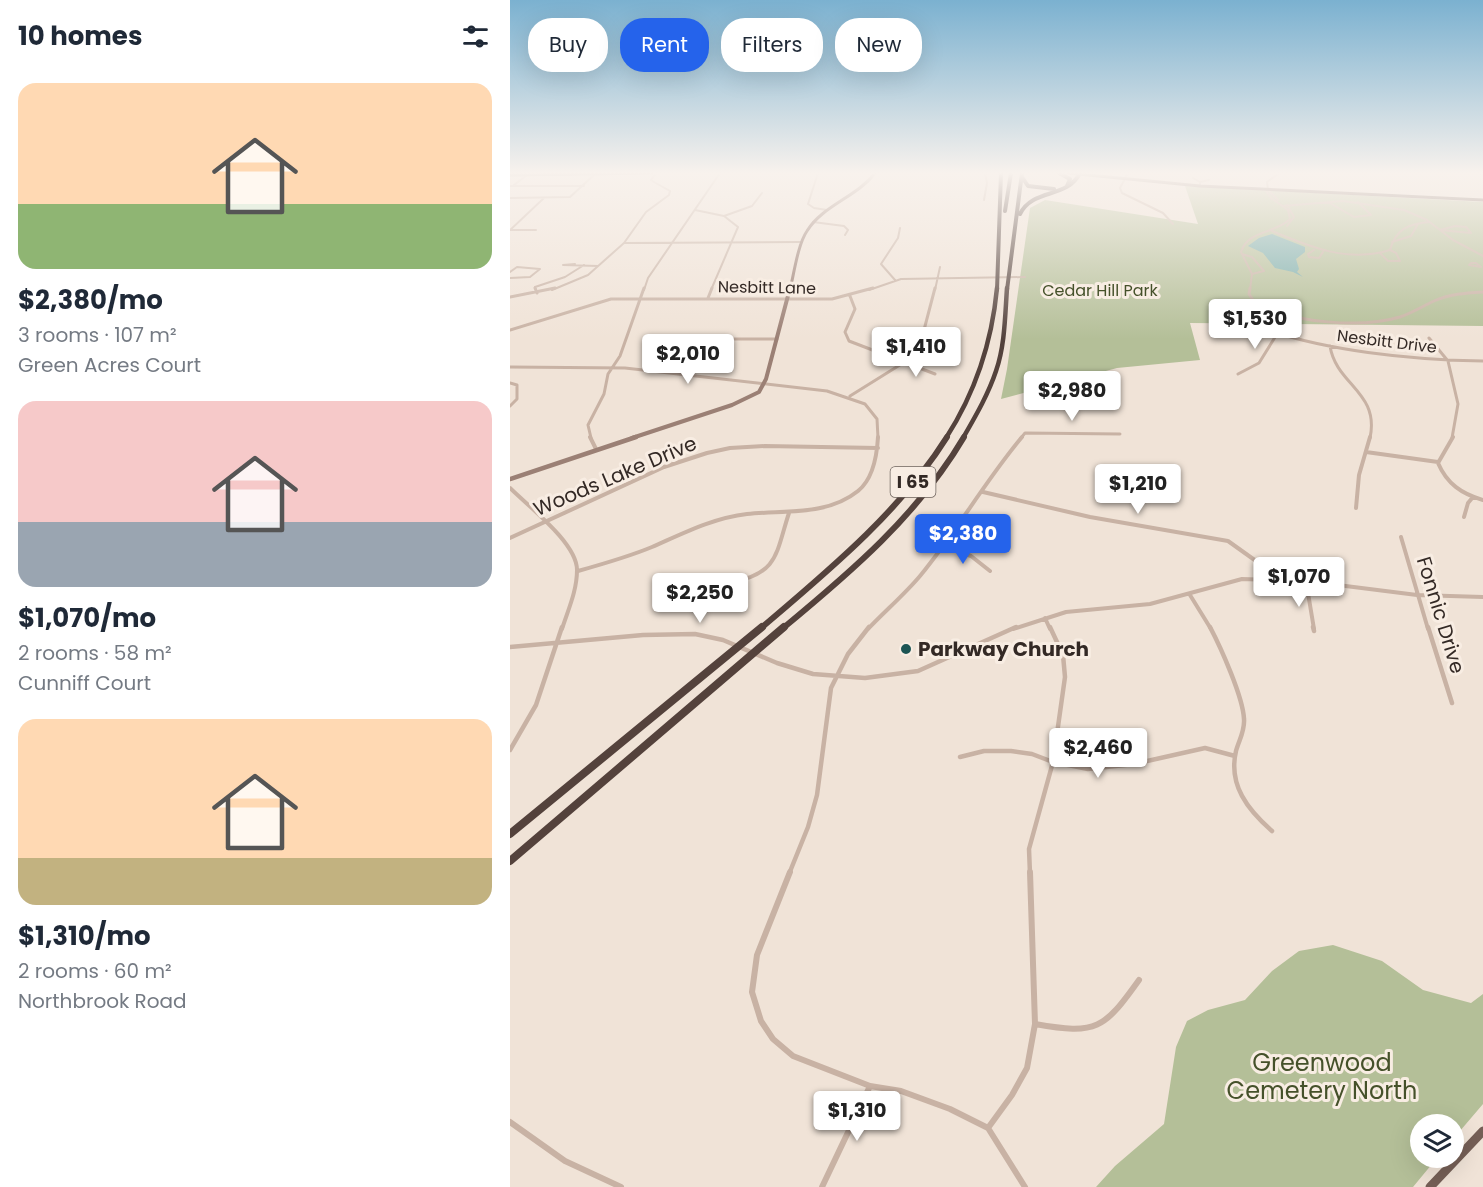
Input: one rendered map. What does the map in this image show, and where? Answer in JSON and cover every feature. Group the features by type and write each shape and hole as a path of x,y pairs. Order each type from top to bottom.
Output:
{"highway":[{"path":"1001,228 1001,240"},
{"name":"I 65","path":"510,834 752,638 859,540 923,471 949,435 978,375 999,280 1003,228"},
{"name":"I 65","path":"510,861 765,642 836,585 883,542 910,513 942,472 977,414 996,370 1002,345 1016,228"}],"main road":[{"path":"1430,1187 1457,1155 1483,1131"}],"street":[{"path":"510,297 537,293 576,281 599,266 624,243 634,228"},
{"path":"596,449 589,435 588,425 604,393 606,379 620,357 648,278 681,228"},
{"path":"708,298 738,228"},
{"path":"510,480 596,449 739,403 759,392 765,384 801,242 808,228"},
{"path":"845,235 848,230 846,228"},
{"path":"895,280 881,264 898,238 900,228"},
{"path":"1242,253 1241,249 1245,242 1278,228"},
{"path":"1390,250 1399,230 1403,228"},
{"path":"1392,242 1413,235 1416,228"},
{"path":"1440,230 1448,228"},
{"path":"1440,230 1472,234 1467,228"},
{"path":"510,230 536,230"},
{"path":"1440,230 1474,254 1483,256"},
{"path":"1273,231 1323,252 1380,253 1390,250 1396,253 1400,261 1388,261 1380,253"},
{"path":"624,243 801,242"},
{"path":"1314,249 1308,254 1309,257 1318,258 1323,252"},
{"name":"Nesbitt Drive","path":"1242,253 1252,257 1264,271 1252,274"},
{"name":"Nesbitt Drive","path":"1242,253 1252,274 1249,294 1256,305 1247,316 1254,325 1277,334 1330,346 1448,361 1483,361"},
{"path":"575,264 599,266"},
{"path":"1470,264 1477,268 1481,267 1479,265"},
{"path":"537,293 536,286 565,277 584,265"},
{"path":"510,272 518,267 540,269 530,277 510,278"},
{"path":"850,396 903,363 920,348 940,267"},
{"name":"Nesbitt Lane","path":"510,330 540,323 595,302 642,298 831,299 850,296 895,280 937,277 1025,277"},
{"path":"1256,305 1292,318 1372,320 1403,316 1450,296 1483,292"},
{"path":"850,296 856,302 857,308 845,331 847,339 855,345 936,374"},
{"path":"1238,374 1254,370 1261,363 1267,348 1277,334"},
{"path":"721,339 777,339"},
{"path":"1429,339 1448,361 1458,404 1452,441 1438,462"},
{"path":"1330,346 1333,362 1370,408 1372,424 1359,474 1356,508"},
{"path":"510,367 613,367 850,396 870,409 878,419 881,431 870,478 864,487 838,503 818,510 745,514 716,520 633,554 578,571"},
{"path":"510,383 517,385 517,399 510,406"},
{"path":"1025,1187 988,1128 950,1109 901,1091 870,1086 793,1056 773,1040 761,1021 752,992 757,955 804,839 815,801 831,688 861,636 919,577 982,492 997,467 1025,433 1120,434"},
{"name":"Woods Lake Drive","path":"510,538 664,467 716,451 765,446 878,448"},
{"path":"1366,452 1438,462"},
{"path":"1438,462 1445,480 1473,497 1483,500"},
{"path":"510,488 569,546 578,571 536,709 526,729 510,750"},
{"path":"982,492 1090,517 1228,541 1257,561 1265,578"},
{"path":"1464,517 1466,508 1473,497"},
{"path":"733,582 751,578 769,569 789,513"},
{"name":"Fonnic Drive","path":"1401,537 1417,596 1452,703"},
{"path":"942,546 971,556 990,571"},
{"path":"510,648 659,634 702,635 723,640 777,663 836,677 865,678 918,671 1023,625 1045,618 1088,609 1150,604 1190,595 1242,579 1306,581 1417,596 1483,597"},
{"path":"1306,581 1314,631"},
{"path":"1190,595 1209,621 1221,644 1244,717 1243,736 1235,756 1240,796 1249,810 1272,831"},
{"path":"988,1128 1012,1095 1027,1068 1035,1024 1029,849 1053,762 1065,677 1063,655 1045,618"},
{"path":"960,756 984,751 1032,754 1053,762 1088,769 1116,767 1185,750 1204,748 1235,756"},
{"path":"1035,1024 1064,1029 1091,1026 1109,1020 1139,980"},
{"path":"822,1187 870,1086"},
{"path":"510,1122 565,1161 621,1187"}],"green space":[{"name":"Cedar Hill Park","path":"1027,228 1483,228 1483,326 1190,323 1200,360 1117,368 1001,399"},
{"name":"Greenwood Cemetery North","path":"1333,945 1382,961 1423,990 1471,1003 1483,994 1483,1104 1464,1126 1464,1114 1410,1114 1410,1168 1429,1168 1413,1187 1096,1187 1115,1166 1164,1124 1176,1047 1187,1021 1208,1010 1245,1000 1272,971 1299,951"}],"water":[{"path":"1272,234 1305,247 1305,252 1296,259 1299,269 1297,272 1303,277 1275,268 1263,253 1248,246 1259,238"}],"place":[{"name":"Parkway Church","path":"906,649"}]}
